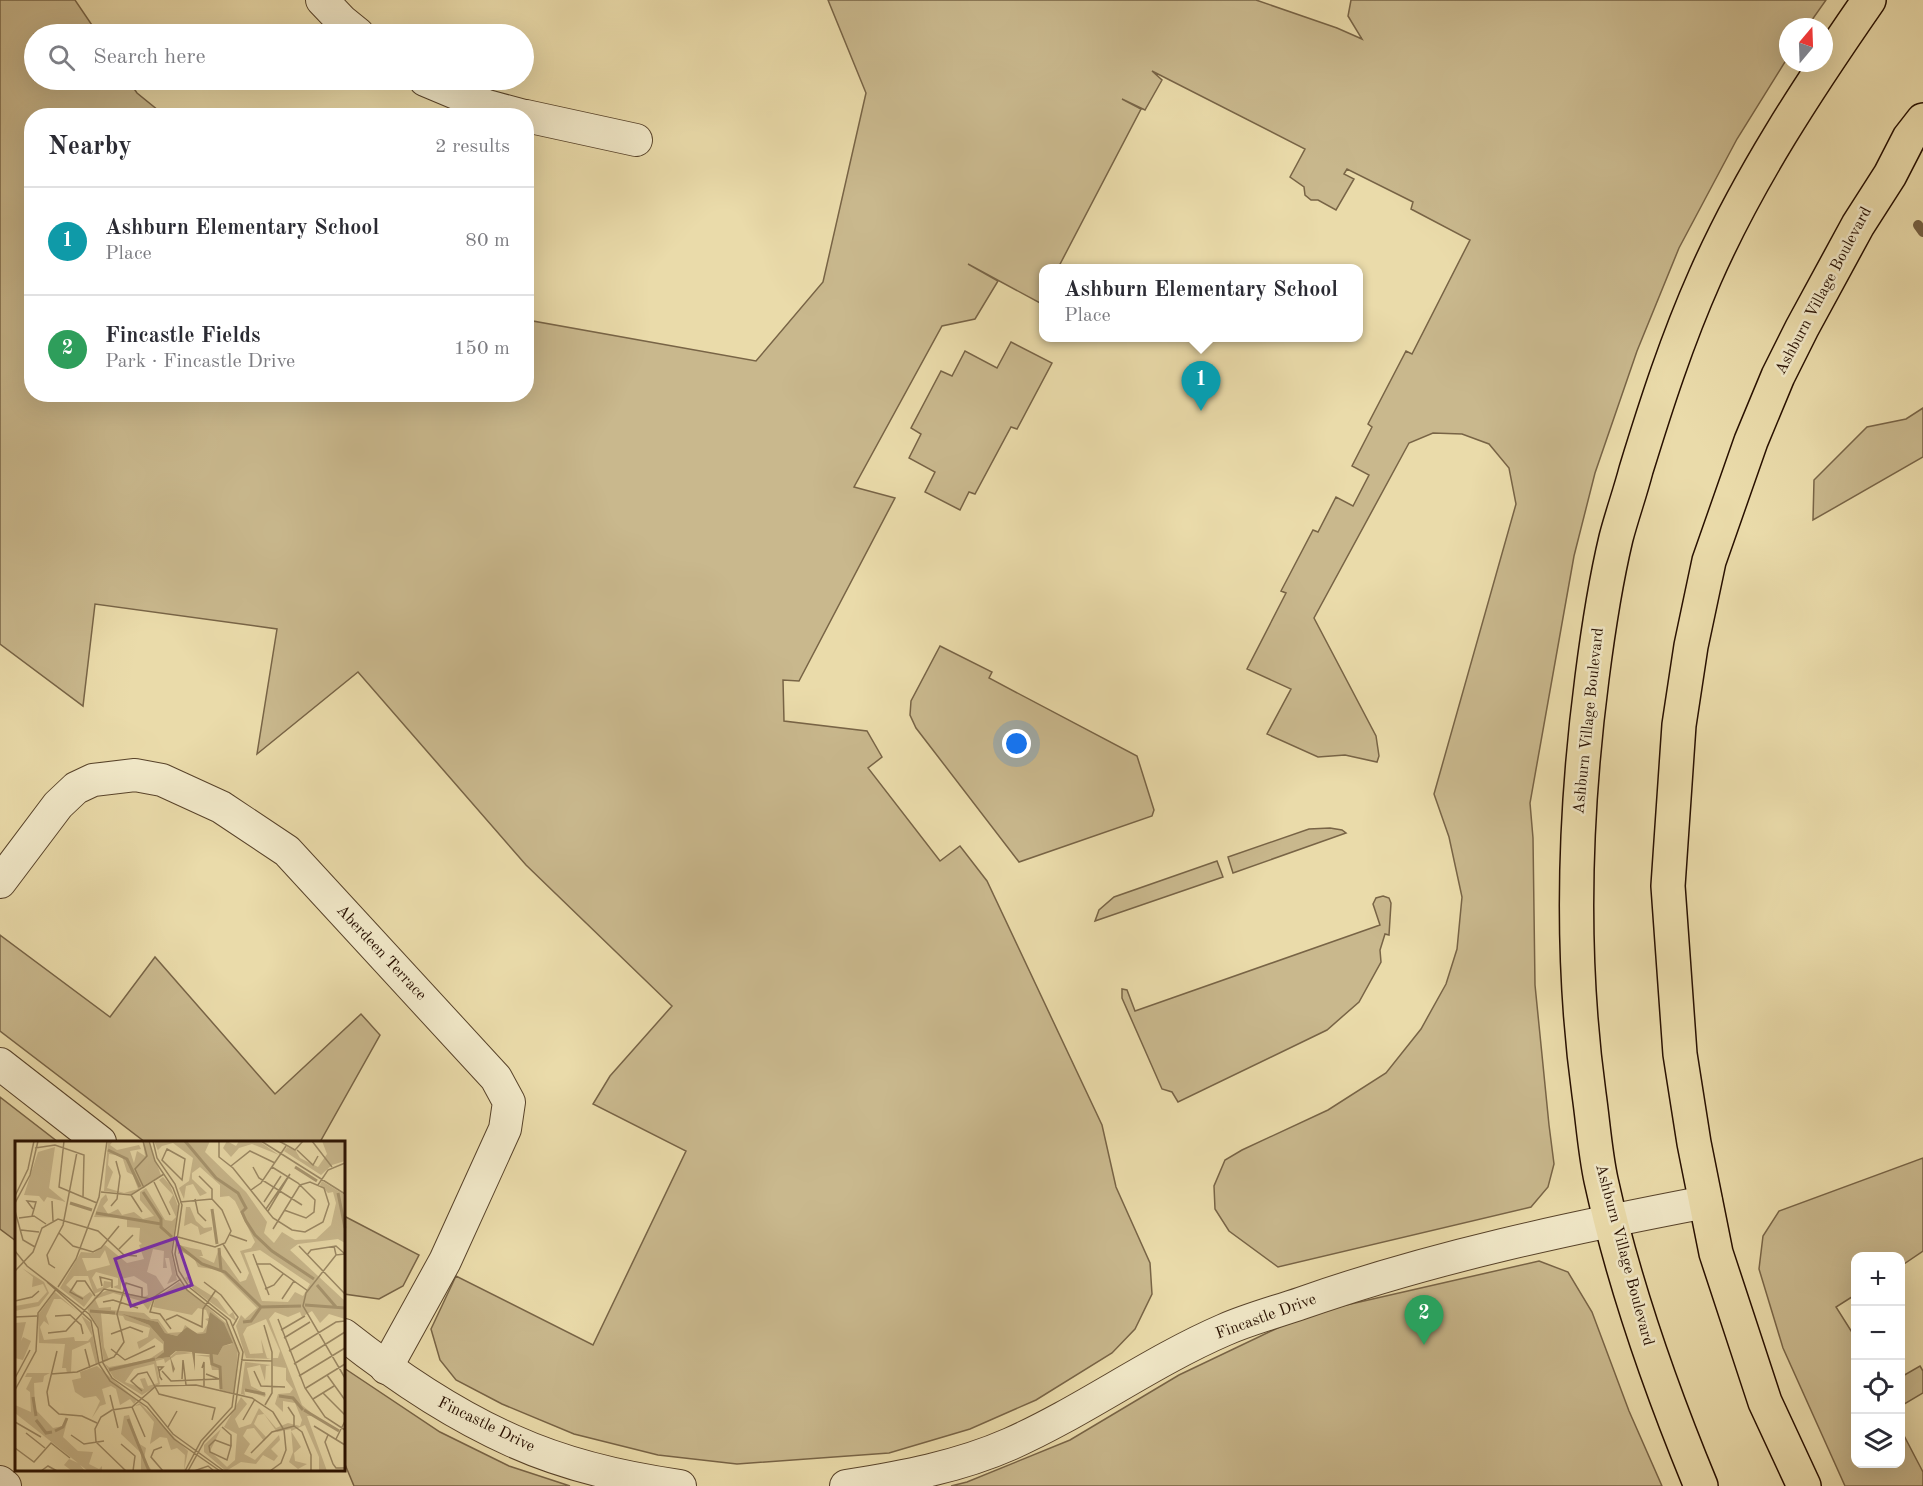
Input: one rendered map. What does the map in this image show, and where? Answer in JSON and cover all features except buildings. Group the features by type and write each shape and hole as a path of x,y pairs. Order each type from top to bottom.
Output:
{"main road":[{"name":"Ashburn Village Boulevard","path":"1701,1486 1672,1418 1634,1303 1600,1176 1584,1060 1576,953 1578,813 1587,718 1598,633 1616,537 1672,358 1705,276 1768,156 1869,0"},
{"name":"Ashburn Village Boulevard","path":"1803,1486 1766,1402 1716,1253 1694,1143 1680,1054 1668,886 1679,725 1691,646 1709,561 1736,480 1778,376 1858,225 1890,175 1909,138 1923,120"}],"street":[{"path":"322,0 346,24"},
{"path":"446,90 494,108"},
{"path":"534,118 636,140"},
{"name":"Aberdeen Terrace","path":"0,882 58,805 76,788 93,780 135,776 162,780 220,807 287,851 496,1078 509,1102 505,1129 445,1261 386,1368"},
{"path":"0,1064 97,1141"},
{"name":"Fincastle Drive","path":"846,1486 938,1469 1009,1444 1224,1330 1357,1284 1436,1261 1611,1220 1706,1202"},
{"name":"Fincastle Drive","path":"345,1336 386,1368 430,1397 513,1441 559,1459 629,1479 680,1486"},
{"path":"0,1482 5,1486"}],"shaded area":[{"path":"0,0 75,0 91,24 24,24 24,90 135,90 155,108 24,108 24,402 534,402 534,321 756,361 823,282 866,93 828,0 1256,0 1362,39 1348,16 1351,0 1826,0 1813,18 1779,18 1779,71 1737,139 1679,248 1637,351 1595,473 1574,556 1530,803 1533,838 1535,985 1554,1164 1548,1187 1531,1207 1278,1267 1229,1231 1215,1209 1214,1186 1225,1160 1328,1110 1386,1073 1421,1029 1446,984 1457,949 1462,897 1449,837 1434,794 1516,504 1509,468 1489,444 1462,434 1433,433 1409,443 1314,618 1376,736 1379,756 1377,762 1345,755 1318,757 1267,734 1291,689 1247,669 1286,593 1281,591 1313,530 1318,532 1336,497 1353,506 1369,475 1352,466 1372,427 1368,424 1406,351 1412,354 1470,240 1411,209 1413,202 1347,169 1344,174 1354,179 1336,210 1318,200 1311,200 1305,195 1304,187 1290,177 1305,149 1152,71 1162,80 1145,110 1122,99 1141,109 1060,264 1039,264 1039,302 968,264 998,281 975,319 942,326 854,487 895,498 799,681 783,680 784,721 867,731 882,757 868,768 940,861 960,846 987,881 1102,1125 1116,1187 1150,1263 1152,1294 1135,1329 1112,1353 1036,1400 970,1429 889,1453 737,1464 658,1455 574,1434 502,1404 456,1380 440,1360 431,1329 456,1276 593,1345 686,1151 593,1104 610,1076 672,1006 526,865 358,672 257,754 277,629 95,604 83,706 0,644"},
{"path":"1011,342 1052,363 1017,429 1011,427 975,494 969,492 960,510 925,492 935,472 909,458 921,434 911,428 941,371 952,376 965,351 997,368"},
{"path":"1923,408 1923,457 1813,520 1814,480 1867,427 1906,419"},
{"path":"940,646 992,672 989,678 1137,756 1154,810 1152,816 1019,862 916,728 910,715 911,701"},
{"path":"1330,828 1346,833 1233,873 1228,857 1309,829"},
{"path":"1217,861 1223,877 1095,921 1099,910 1114,897"},
{"path":"1383,896 1389,898 1391,903 1389,935 1385,934 1380,950 1381,962 1359,1002 1327,1030 1178,1102 1172,1092 1162,1089 1122,998 1122,989 1127,990 1135,1011 1380,925 1373,904 1376,898"},
{"path":"0,935 110,1017 155,957 275,1094 361,1014 380,1035 321,1141 144,1141 0,1031"},
{"path":"0,1097 57,1141 15,1141 15,1240 0,1229"},
{"path":"1923,1158 1923,1251 1905,1263 1905,1252 1851,1252 1851,1298 1836,1307 1851,1331 1851,1468 1905,1468 1905,1438 1923,1472 1923,1486 1845,1486 1783,1348 1759,1269 1763,1236 1779,1211"},
{"path":"345,1217 419,1255 403,1286 379,1299 345,1294"},
{"path":"1539,1261 1568,1272 1592,1312 1629,1411 1662,1486 951,1486 967,1482 1070,1440 1179,1375 1307,1314"},
{"path":"1920,1366 1923,1371 1923,1393 1905,1404 1905,1375"},
{"path":"345,1369 440,1432 509,1466 570,1486 354,1486 345,1464"}],"waterway":[{"path":"1918,225 1923,232"}],"place":[{"name":"Ashburn Elementary School","path":"1201,411"},
{"name":"Fincastle Fields","path":"1424,1345"}]}
